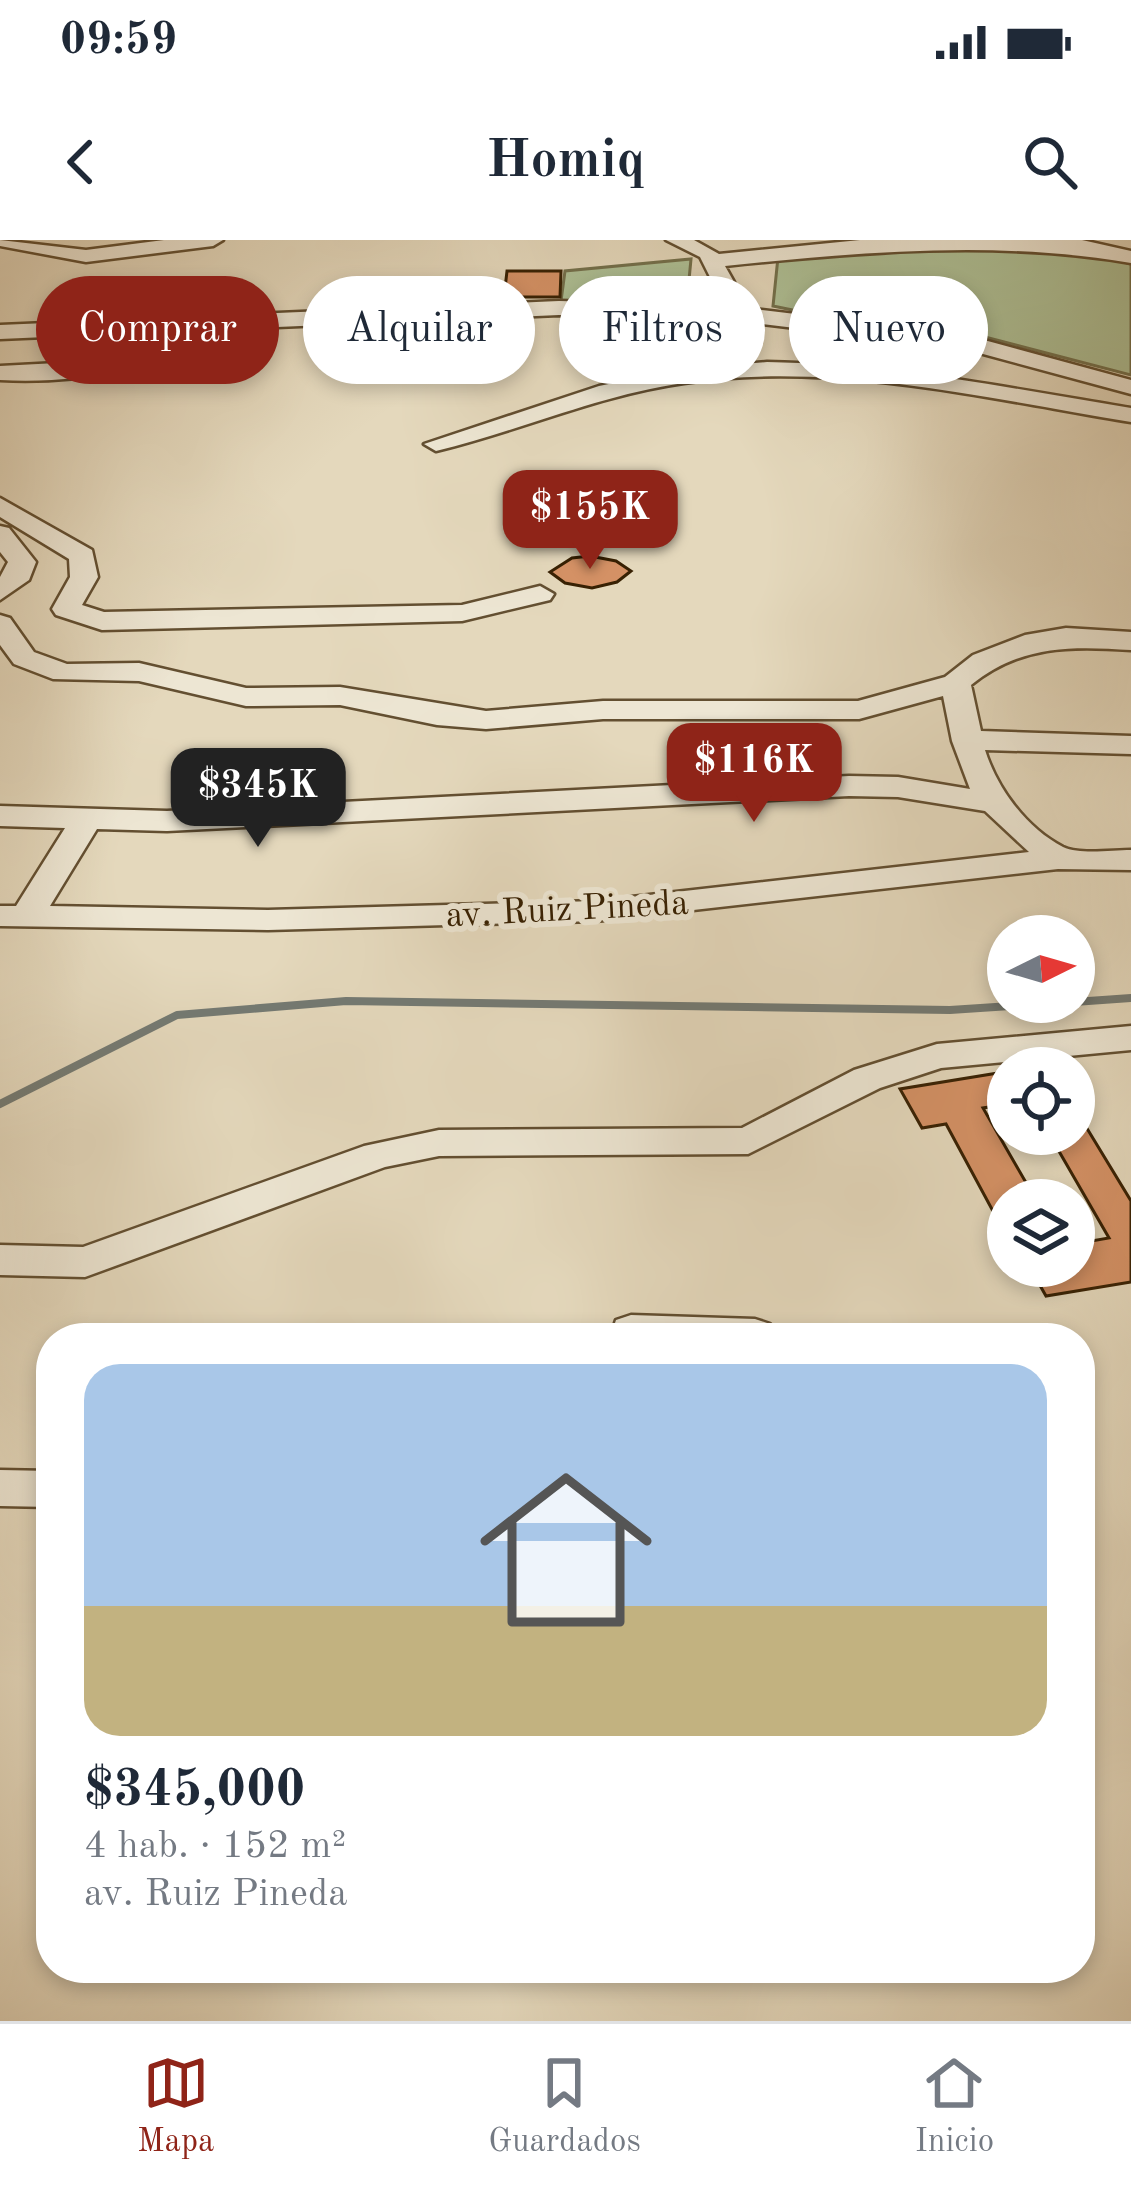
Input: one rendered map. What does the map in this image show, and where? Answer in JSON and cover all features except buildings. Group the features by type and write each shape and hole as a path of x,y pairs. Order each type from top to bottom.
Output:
{"street":[{"path":"0,240 86,256 213,240"},
{"path":"676,240 708,253 723,276"},
{"path":"1047,240 1131,257"},
{"path":"712,260 882,244 1074,244"},
{"path":"279,323 559,308"},
{"path":"765,317 962,340 1131,387"},
{"path":"0,332 36,331"},
{"path":"436,445 635,386 762,369 945,381 1131,415"},
{"path":"0,373 36,372"},
{"path":"0,506 82,556 84,577 66,609 102,621 462,613 540,594"},
{"path":"0,534 22,562 19,574 0,592"},
{"path":"0,624 24,658 63,673 140,672 246,697 340,696 459,718 621,710 837,712 893,703 956,683 983,661 1035,641 1131,641"},
{"path":"956,683 972,770 994,803 1058,859"},
{"path":"967,741 1047,739 1131,746"},
{"path":"0,816 84,823 849,786 898,787 994,803"},
{"path":"13,917 84,823"},
{"name":"av. Ruiz Pineda","path":"13,917 268,920 596,911 1058,859 1131,860"},
{"path":"0,1259 85,1262 378,1155 439,1143 748,1141 867,1079 937,1056 1131,1038"},
{"path":"0,1488 36,1489"}],"green space":[{"path":"873,247 1079,249 1131,264 1131,375 988,338 988,276 789,276 789,309 773,306 778,257"},
{"path":"691,259 689,276 564,276 565,271"},
{"path":"279,767 275,796 190,797 196,768"}],"waterway":[{"path":"1095,1001 1131,998"},
{"path":"0,1104 177,1015 346,1001 987,1008"}]}
